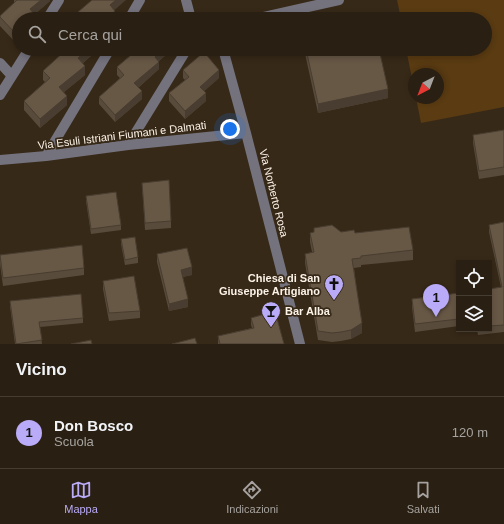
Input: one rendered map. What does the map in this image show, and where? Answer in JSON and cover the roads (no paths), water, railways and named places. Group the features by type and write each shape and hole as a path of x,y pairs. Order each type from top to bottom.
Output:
{"street":[{"path":"51,12 59,0"},
{"path":"133,12 140,0"},
{"path":"186,0 190,12"},
{"path":"285,12 339,0"},
{"path":"0,95 25,56"},
{"path":"46,156 106,56"},
{"path":"128,145 184,56"},
{"name":"Via Norberto Rosa","path":"225,56 300,344"},
{"path":"0,63 12,76"},
{"name":"Via Esuli Istriani Fiumani e Dalmati","path":"0,160 246,133"}],"place":[{"name":"Chiesa di San Giuseppe Artigiano","path":"334,301"},
{"name":"Don Bosco","path":"436,317"},
{"name":"Bar Alba","path":"271,328"}]}
